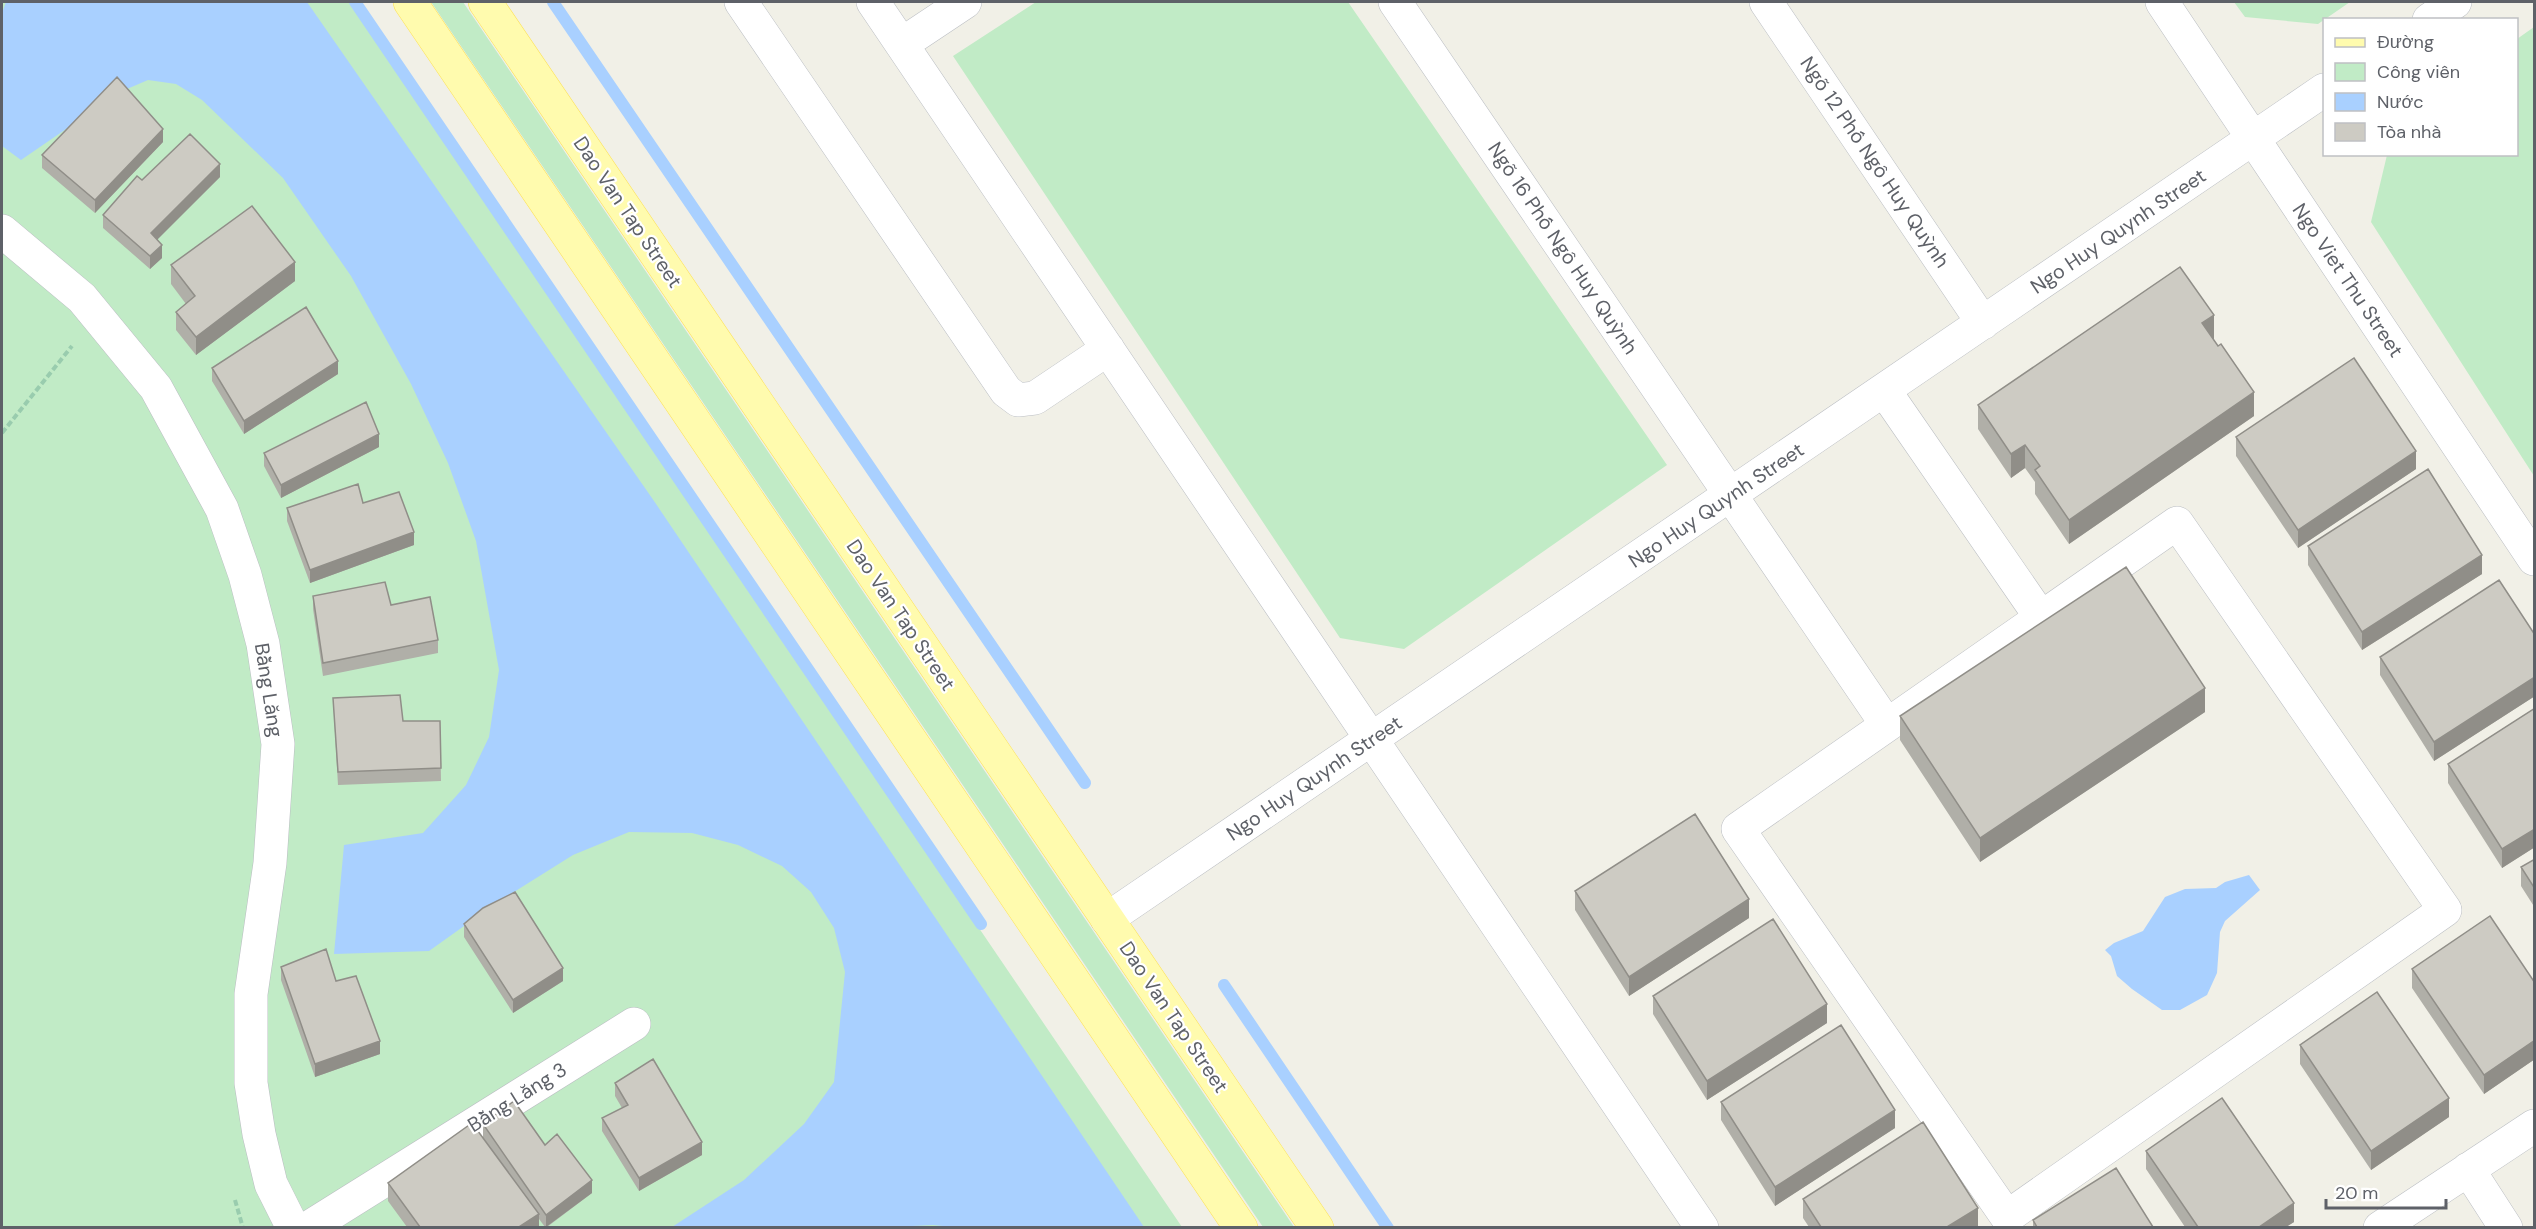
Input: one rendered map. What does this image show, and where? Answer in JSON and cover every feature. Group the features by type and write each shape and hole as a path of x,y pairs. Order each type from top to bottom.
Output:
{"main road":[{"path":"410,2 1241,1227"},
{"name":"Dao Van Tap Street","path":"485,2 1317,1227"}],"street":[{"path":"741,2 1006,391 1018,400 1035,398 1108,349"},
{"path":"873,2 1702,1227"},
{"path":"902,44 965,2"},
{"name":"Ngõ 16 Phố Ngô Huy Quỳnh","path":"1395,2 1887,725"},
{"name":"Ngõ 12 Phố Ngô Huy Quỳnh","path":"1766,2 1983,323"},
{"name":"Ngo Viet Thu Street","path":"2162,2 2535,559"},
{"path":"2432,18 2456,2"},
{"name":"Ngo Huy Quynh Street","path":"1107,919 2323,91"},
{"name":"Bằng Lăng","path":"2,231 82,298 156,388 222,509 246,575 263,644 278,744 270,863 251,994 251,1083 259,1134 271,1184 293,1227"},
{"path":"1884,390 2042,619"},
{"path":"2177,523 2445,910 2007,1217 1738,829 2042,619 2177,523"},
{"name":"Bằng Lăng 3","path":"309,1227 634,1024"},
{"path":"2380,1227 2535,1126"},
{"path":"2468,1169 2506,1227"}],"path":[{"path":"2,434 76,341"},
{"path":"232,1191 243,1227"}],"green space":[{"path":"2,2 350,2 1182,1227 2,1228"},
{"path":"431,2 463,2 1294,1227 1263,1227"},
{"path":"1036,2 1348,2 1667,465 1404,649 1340,638 953,56"},
{"path":"2234,2 2350,2 2327,18 2323,18 2318,24 2245,17"},
{"path":"2534,27 2534,476 2371,222 2387,156 2518,156 2518,38"}],"water":[{"path":"6,2 307,2 654,501 1144,1227 963,1228 933,1225 872,1228 672,1227 744,1180 804,1124 834,1082 845,972 834,928 811,892 782,866 738,845 692,833 629,832 573,855 495,904 429,951 334,954 344,845 423,833 466,785 489,737 499,670 476,541 448,463 411,384 351,276 283,178 202,100 176,84 148,80 120,92 21,160 2,146 2,13"},
{"path":"2249,875 2260,890 2225,921 2220,932 2217,973 2207,995 2180,1010 2162,1010 2117,976 2111,956 2105,950 2114,943 2143,931 2165,897 2185,889 2216,888 2225,882"}],"building":[{"path":"117,77 163,129 95,200 42,155"},
{"path":"190,134 220,164 151,233 162,245 150,256 103,215 137,176 142,180"},
{"path":"252,206 295,262 196,337 176,312 195,296 171,265"},
{"path":"2180,267 2214,315 2202,323 2218,346 2221,344 2254,392 2069,520 2035,470 2040,466 2025,445 2011,454 1978,405"},
{"path":"306,307 338,361 244,421 212,368"},
{"path":"2354,358 2416,451 2298,530 2236,437"},
{"path":"366,402 379,434 281,485 264,453"},
{"path":"2428,469 2482,555 2362,632 2308,546"},
{"path":"358,484 363,503 399,492 414,532 310,570 287,508"},
{"path":"2126,567 2205,688 1980,838 1900,716"},
{"path":"2499,580 2535,635 2535,677 2434,742 2380,657"},
{"path":"385,582 391,605 430,597 438,640 323,663 313,596"},
{"path":"400,695 403,721 440,721 441,768 338,772 333,698"},
{"path":"2535,708 2535,829 2502,849 2448,764"},
{"path":"1695,814 1749,899 1629,977 1575,891"},
{"path":"2535,859 2535,889 2521,867"},
{"path":"515,892 563,968 513,1000 464,924 483,908"},
{"path":"2490,916 2535,983 2535,1040 2484,1075 2412,969"},
{"path":"1773,919 1827,1004 1707,1081 1653,996"},
{"path":"326,949 336,981 356,976 380,1041 315,1064 281,967"},
{"path":"2377,992 2449,1098 2371,1151 2300,1045"},
{"path":"1841,1025 1895,1110 1775,1187 1721,1102"},
{"path":"653,1059 702,1142 639,1178 602,1118 628,1105 615,1083"},
{"path":"2222,1098 2294,1203 2259,1227 2198,1227 2146,1151"},
{"path":"514,1101 545,1145 557,1134 592,1180 546,1215 483,1124"},
{"path":"1923,1122 1978,1208 1947,1227 1821,1227 1803,1199"},
{"path":"472,1123 539,1214 519,1227 420,1227 388,1183"},
{"path":"2116,1168 2153,1227 2037,1227 2033,1220"}],"waterway":[{"path":"355,2 981,924"},
{"path":"553,2 1085,783"},
{"path":"1224,985 1388,1228"}]}
